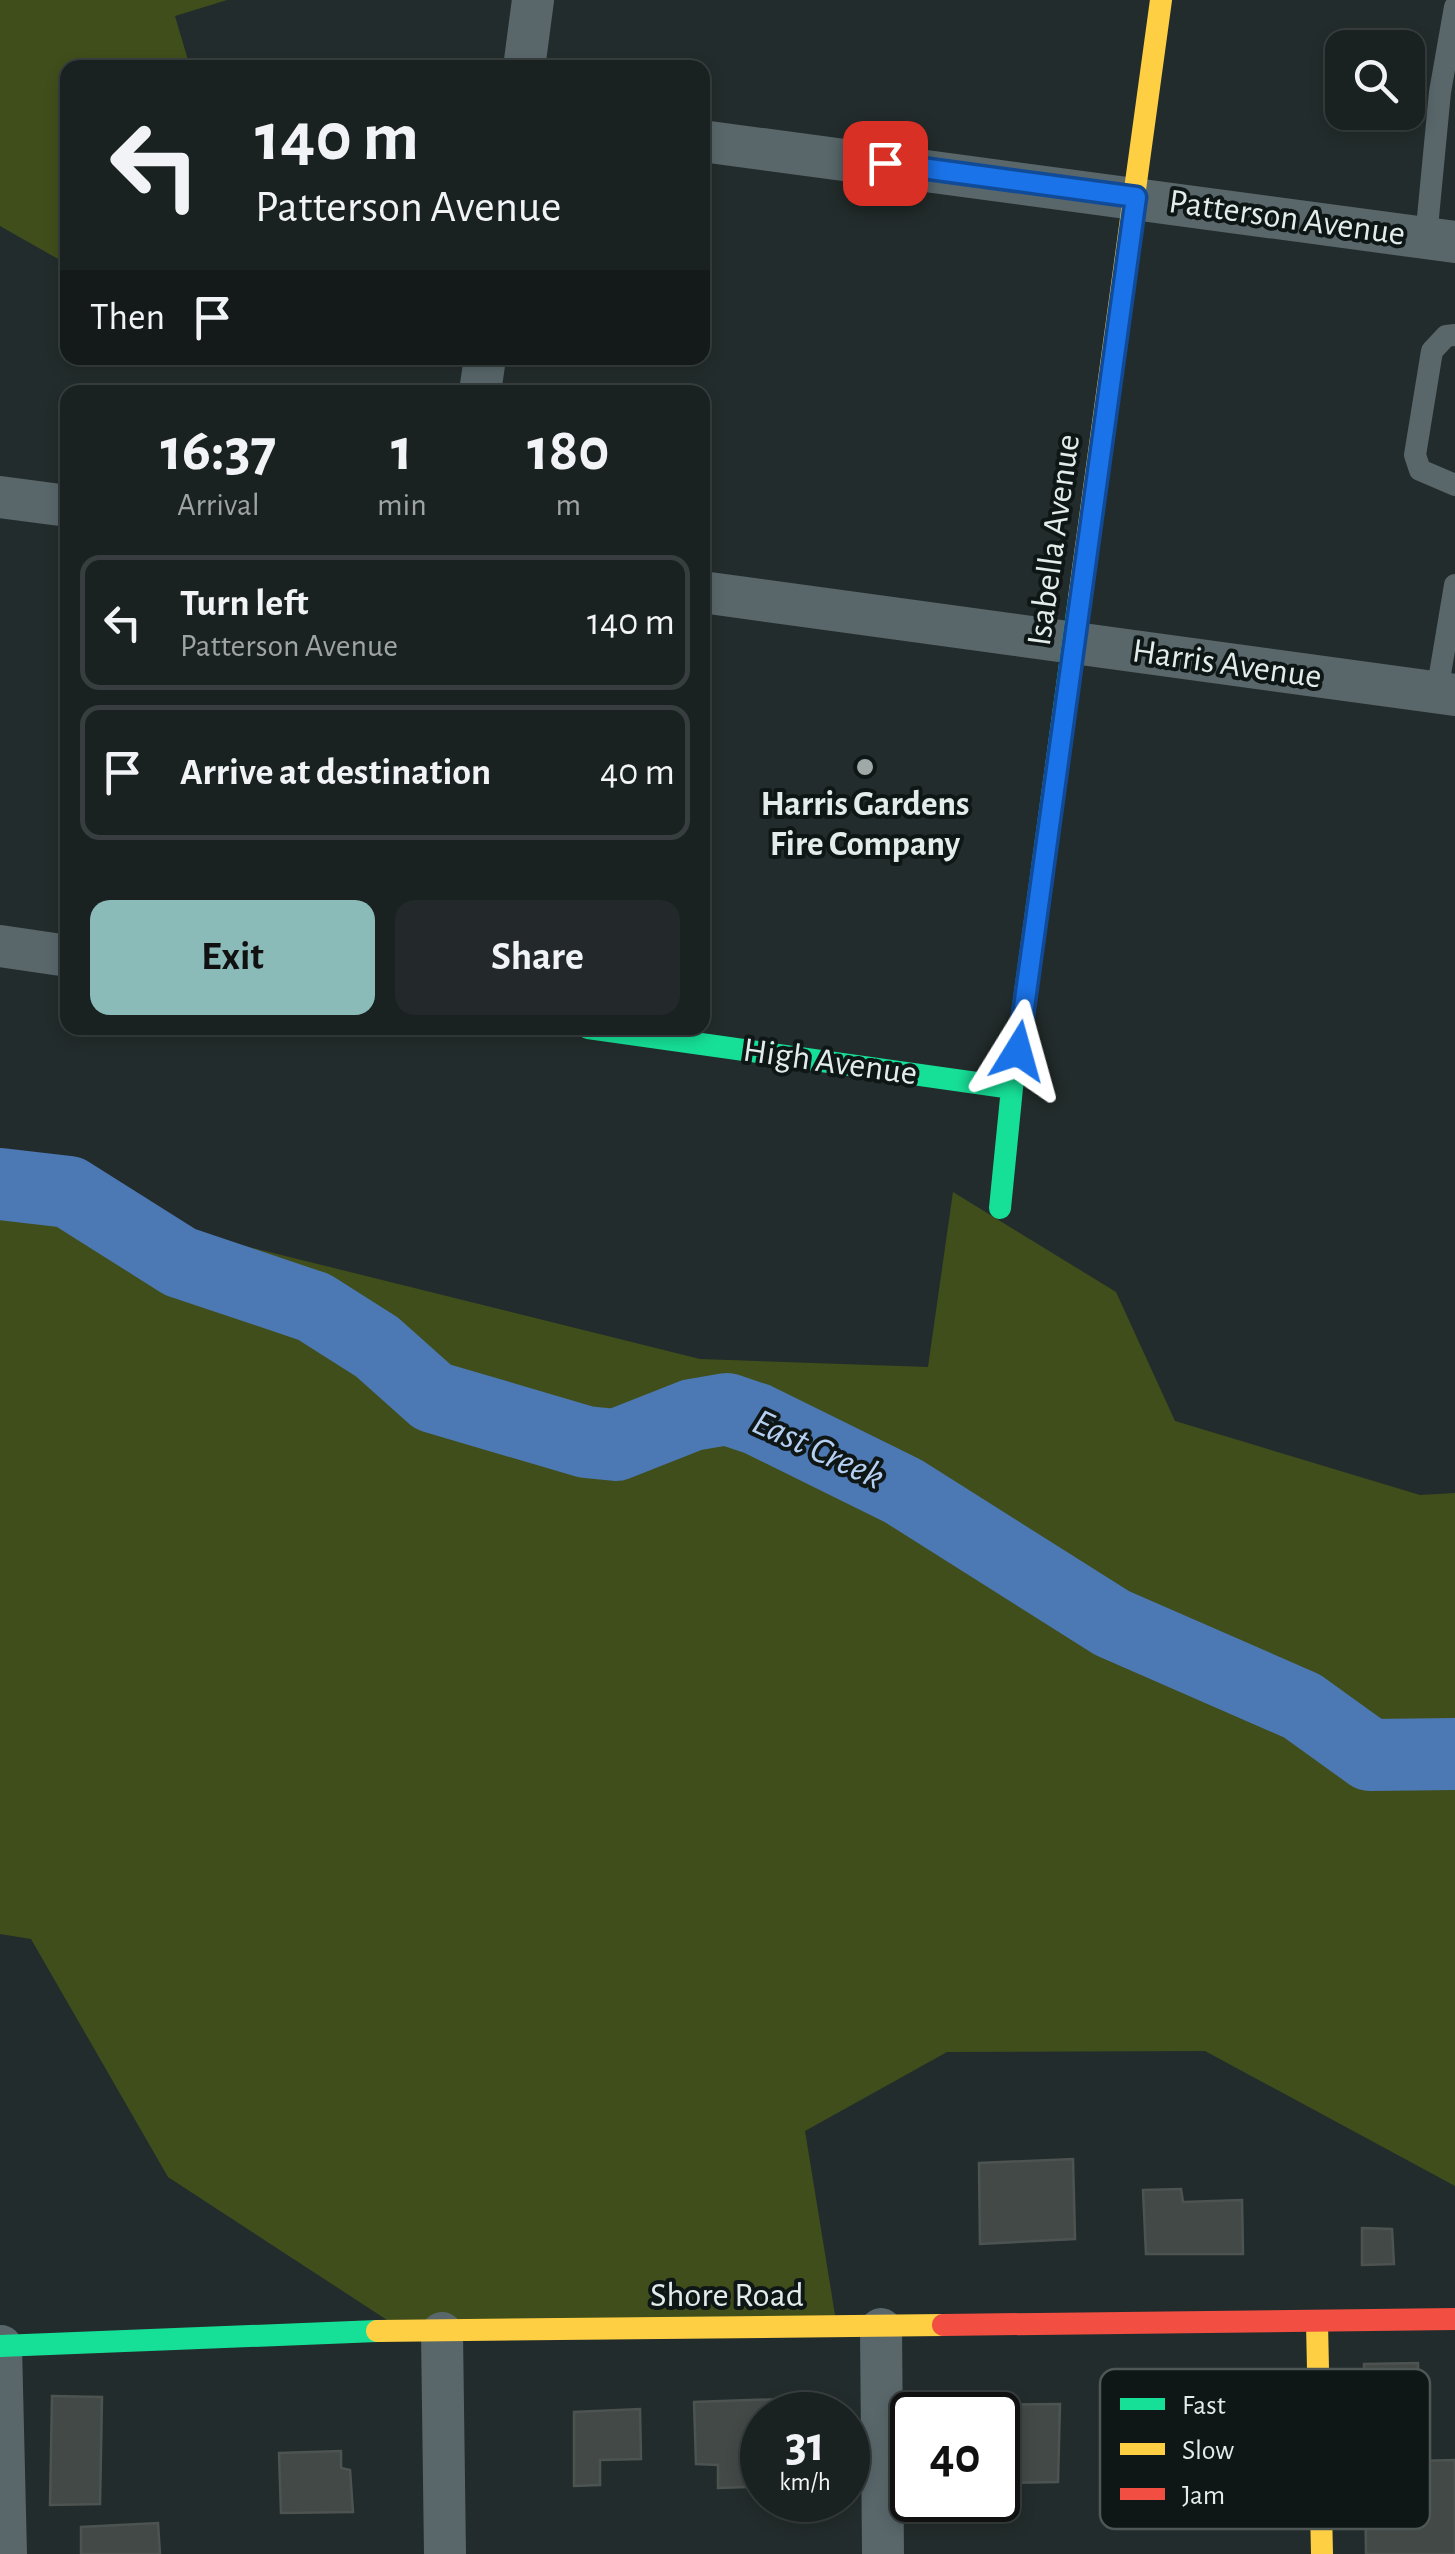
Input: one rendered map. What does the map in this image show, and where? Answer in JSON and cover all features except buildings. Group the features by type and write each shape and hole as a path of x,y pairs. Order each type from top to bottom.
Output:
{"street":[{"path":"525,60 532,0"},
{"name":"Isabella Avenue","path":"1000,1208 1012,1088 1076,643 1160,0"},
{"name":"Patterson Avenue","path":"710,143 1440,240"},
{"path":"0,498 60,505"},
{"name":"Harris Avenue","path":"710,593 1446,694"},
{"path":"0,946 60,955"},
{"name":"High Avenue","path":"637,1035 1012,1088"},
{"name":"Shore Road","path":"0,2346 298,2332 882,2329 1455,2319"},
{"path":"1317,2322 1318,2369"},
{"path":"882,2329 883,2554"},
{"path":"442,2333 445,2554"},
{"path":"0,2346 6,2554"},
{"path":"1321,2529 1322,2554"}],"lane":[{"path":"1440,240 1440,92 1455,7"},
{"path":"1455,335 1446,336 1432,350 1415,455 1420,470 1455,485"},
{"path":"1446,694 1455,584"}],"green space":[{"path":"0,0 227,0 175,16 188,60 60,60 60,260 0,226"},
{"path":"0,1185 700,1359 928,1367 953,1192 1116,1292 1175,1421 1420,1495 1455,1493 1455,2186 1205,2051 947,2052 805,2131 836,2321 407,2333 168,2177 31,1939 0,1934"}],"waterway":[{"name":"East Creek","path":"0,1184 69,1192 180,1262 314,1307 377,1347 433,1397 586,1442 616,1445 692,1415 727,1409 757,1419 903,1491 1112,1623 1302,1706 1370,1755 1455,1754"}],"traffic: fast":[{"path":"1000,1208 1012,1088 1079,598"},
{"path":"637,1035 1012,1088"},
{"path":"0,2346 377,2331"}],"traffic: slow":[{"path":"1079,598 1161,0"},
{"path":"1317,2323 1318,2369"},
{"path":"377,2331 943,2325"},
{"path":"1321,2529 1322,2554"}],"traffic: jam":[{"path":"943,2325 1455,2319"}],"place":[{"name":"Harris Gardens Fire Company","path":"865,767"}],"route":[{"path":"885,163 1136,197 1018,1051"}]}
